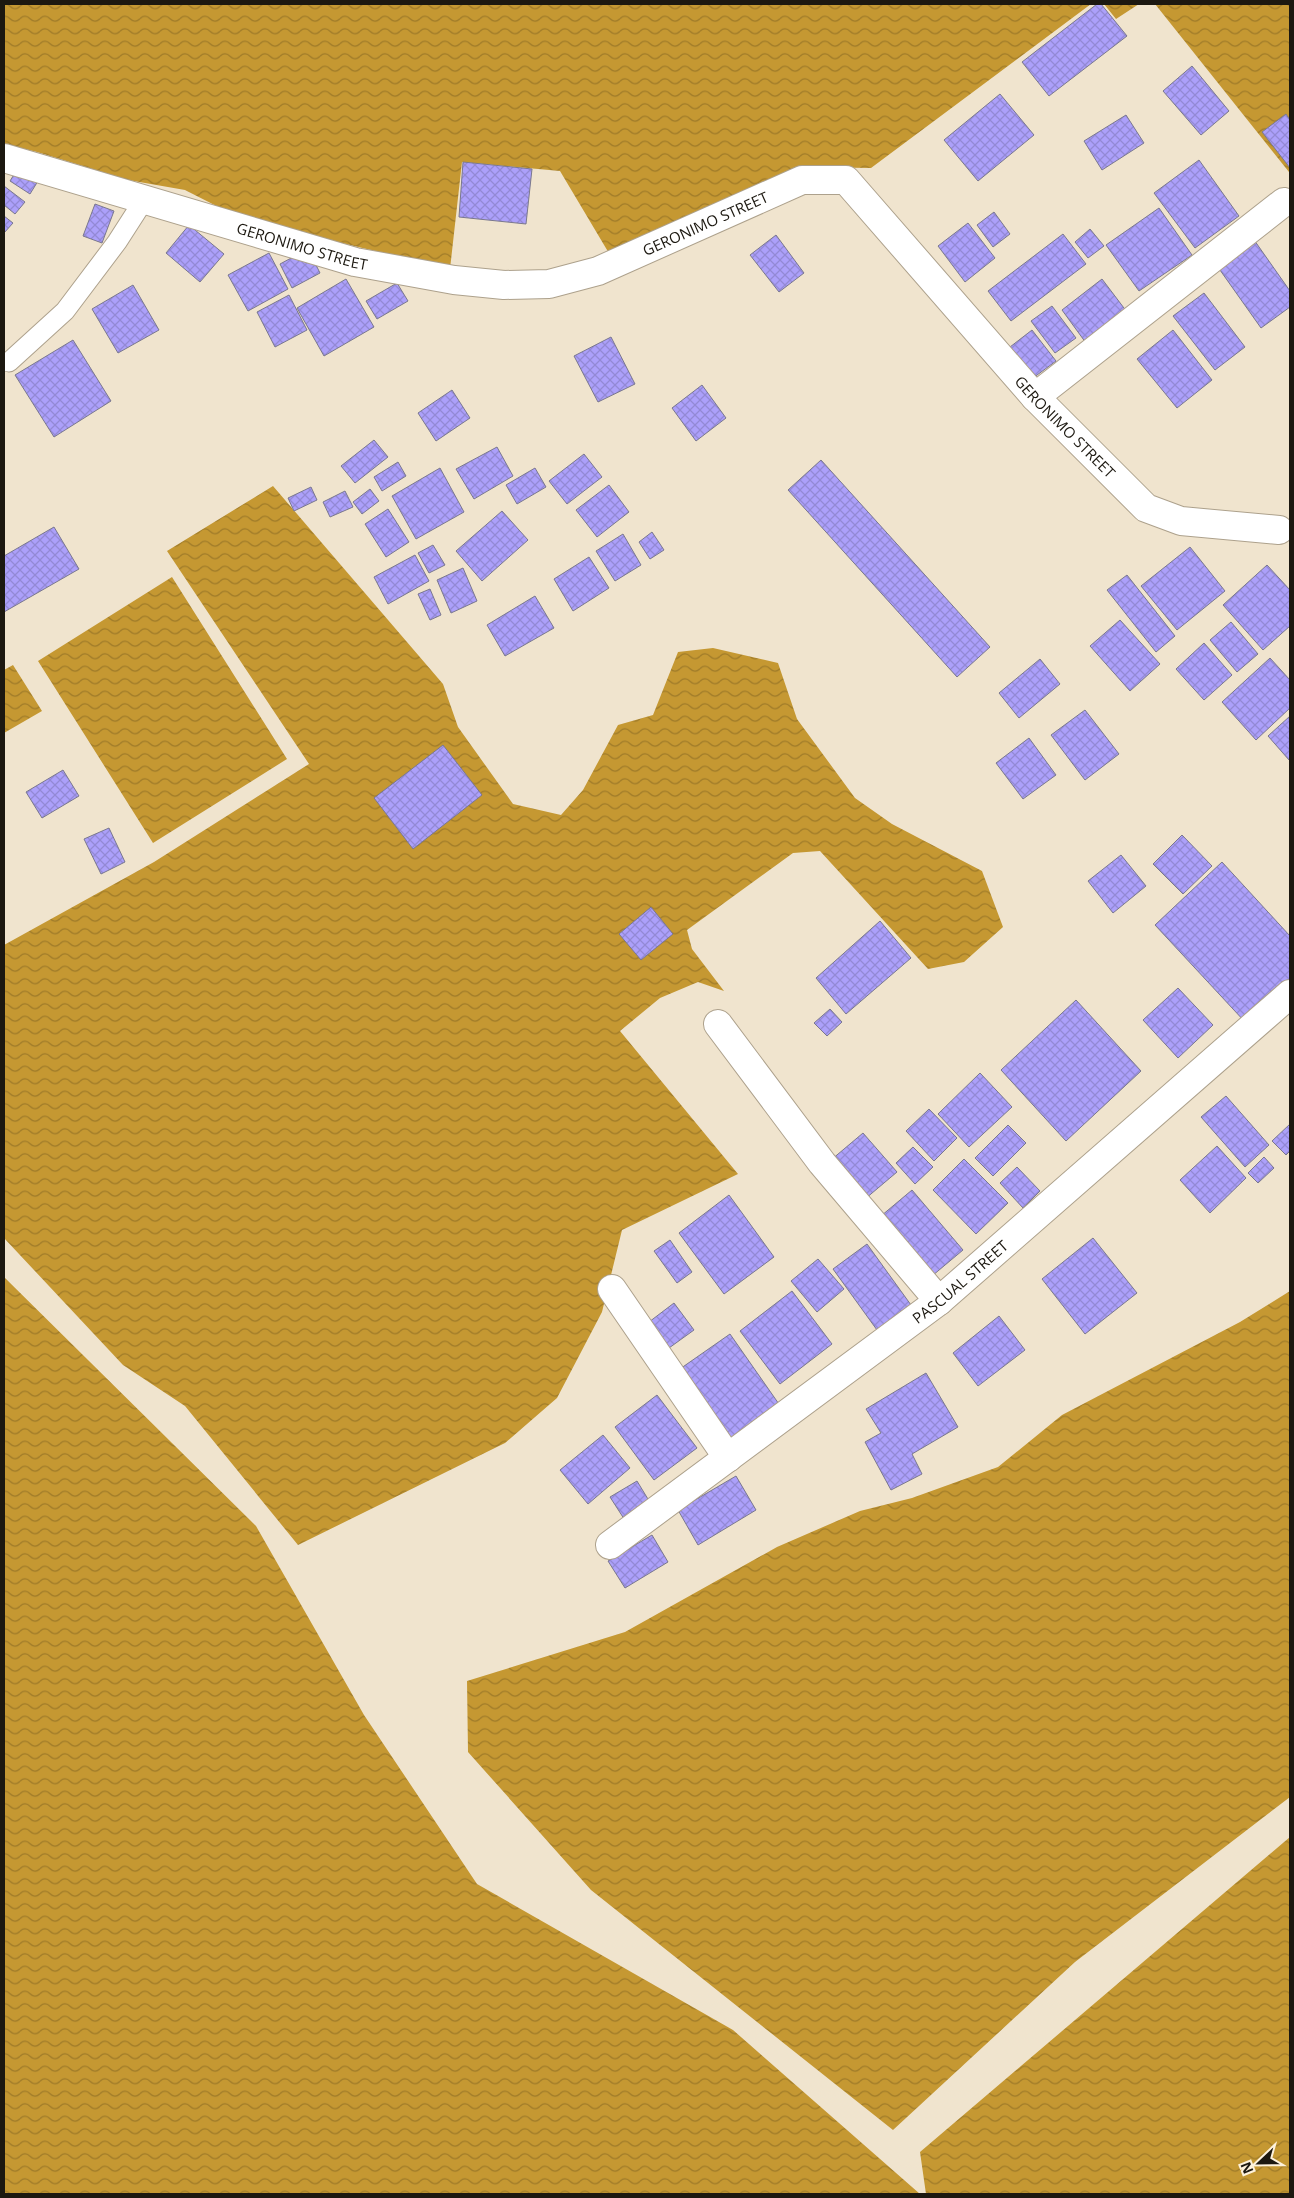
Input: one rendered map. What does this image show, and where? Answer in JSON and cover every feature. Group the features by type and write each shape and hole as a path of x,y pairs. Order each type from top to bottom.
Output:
{"street":[{"name":"GERONIMO STREET","path":"4,158 355,262 454,280 513,285 549,284 598,271 802,180 846,180 1035,397 1146,508 1181,521 1287,531"},
{"path":"1035,397 1284,202"},
{"name":"PASCUAL STREET","path":"610,1545 939,1301 1290,994"},
{"path":"718,1024 822,1163 939,1301"},
{"path":"612,1289 728,1458"}],"lane":[{"path":"9,362 65,311 118,242 144,200"}],"water":[{"path":"4,4 1091,4 871,168 800,167 613,260 560,171 462,162 450,269 242,219 185,190 128,180 37,152 4,144"},
{"path":"1104,4 1139,4 1116,19"},
{"path":"1155,4 1290,4 1289,172"},
{"path":"273,486 443,684 458,727 513,804 561,815 583,790 618,725 653,715 678,652 713,648 778,663 797,719 855,798 892,824 982,871 1003,927 964,962 928,969 820,851 793,853 687,930 692,949 724,991 698,982 660,998 620,1031 738,1174 622,1230 602,1312 557,1398 505,1443 298,1545 185,1406 123,1365 4,1238 4,945 154,862 309,764 167,551"},
{"path":"172,577 287,759 153,843 38,661"},
{"path":"13,665 42,711 4,733 4,670"},
{"path":"4,1277 256,1526 364,1715 477,1884 733,2030 920,2194 4,2194"},
{"path":"1290,1291 1290,1797 1075,1962 893,2130 591,1890 468,1752 467,1681 625,1632 777,1547 860,1511 912,1498 998,1467 1062,1415 1240,1322"},
{"path":"1290,1837 1290,2194 926,2194 920,2152"}],"building":[{"path":"1097,4 1101,4 1127,36 1049,96 1022,62"},
{"path":"1192,66 1229,111 1201,135 1163,91"},
{"path":"1000,94 1034,135 978,181 944,140"},
{"path":"1286,114 1290,120 1290,168 1262,132"},
{"path":"1126,115 1144,143 1102,170 1084,141"},
{"path":"1199,160 1239,216 1195,248 1154,193"},
{"path":"463,162 532,169 526,224 459,217"},
{"path":"18,168 38,181 30,194 10,181"},
{"path":"4,186 25,202 15,214 4,205"},
{"path":"95,204 114,211 102,243 83,236"},
{"path":"1159,208 1192,255 1139,291 1106,245"},
{"path":"994,212 1010,234 993,247 977,225"},
{"path":"4,216 13,223 4,233"},
{"path":"968,223 995,258 965,282 938,246"},
{"path":"189,225 224,254 200,282 166,253"},
{"path":"1090,229 1104,246 1088,258 1075,242"},
{"path":"1063,234 1086,264 1011,321 988,291"},
{"path":"776,235 804,273 779,292 750,255"},
{"path":"1252,237 1290,291 1290,307 1261,328 1215,263"},
{"path":"308,249 320,273 292,288 280,264"},
{"path":"269,253 288,289 248,311 228,275"},
{"path":"346,279 374,327 324,356 297,308"},
{"path":"1102,279 1127,312 1086,343 1062,310"},
{"path":"397,283 408,301 377,319 366,301"},
{"path":"133,285 159,330 118,353 92,309"},
{"path":"1204,293 1245,347 1215,370 1173,316"},
{"path":"289,295 307,330 275,347 257,312"},
{"path":"1052,306 1076,338 1055,353 1031,321"},
{"path":"1032,330 1056,361 1033,378 1010,347"},
{"path":"1173,330 1212,380 1177,408 1137,359"},
{"path":"611,337 635,384 598,402 574,356"},
{"path":"73,340 111,401 54,437 15,375"},
{"path":"702,385 726,418 696,441 672,408"},
{"path":"452,390 470,418 436,441 418,413"},
{"path":"374,440 388,457 355,483 341,466"},
{"path":"497,447 513,476 474,499 456,469"},
{"path":"584,454 602,477 567,504 549,481"},
{"path":"821,460 990,647 957,677 788,490"},
{"path":"398,462 406,476 382,491 374,477"},
{"path":"440,468 464,512 416,539 392,496"},
{"path":"535,468 546,487 517,504 506,485"},
{"path":"609,485 629,512 597,537 576,510"},
{"path":"311,487 317,500 294,511 288,498"},
{"path":"370,489 379,501 362,514 353,502"},
{"path":"345,491 353,507 330,517 323,502"},
{"path":"388,509 409,542 386,557 365,524"},
{"path":"502,511 528,540 482,581 456,551"},
{"path":"54,527 79,569 4,612 4,556"},
{"path":"652,532 664,550 650,559 639,542"},
{"path":"623,534 641,565 615,581 596,551"},
{"path":"433,545 445,565 429,573 418,553"},
{"path":"1190,547 1225,591 1177,630 1141,586"},
{"path":"415,555 429,581 388,604 374,577"},
{"path":"589,557 609,588 573,611 554,579"},
{"path":"1267,565 1290,590 1290,626 1263,650 1223,605"},
{"path":"463,568 477,601 451,613 437,580"},
{"path":"1127,575 1175,636 1156,652 1107,590"},
{"path":"430,589 441,615 430,620 418,594"},
{"path":"535,596 554,628 505,656 487,625"},
{"path":"1120,620 1160,664 1130,691 1090,646"},
{"path":"1231,622 1258,654 1237,672 1210,640"},
{"path":"1204,643 1232,675 1204,700 1176,669"},
{"path":"1270,658 1290,680 1290,708 1256,740 1222,702"},
{"path":"1040,659 1060,684 1019,718 999,693"},
{"path":"1085,710 1119,754 1085,780 1051,735"},
{"path":"1290,716 1290,759 1289,760 1268,736"},
{"path":"1029,738 1056,775 1023,799 996,763"},
{"path":"443,745 482,795 413,849 374,798"},
{"path":"63,770 79,796 42,818 26,792"},
{"path":"109,828 125,862 101,874 84,839"},
{"path":"1182,835 1212,866 1183,894 1153,864"},
{"path":"1121,855 1146,886 1113,913 1088,881"},
{"path":"1222,862 1290,936 1290,982 1246,1023 1155,925"},
{"path":"651,907 673,934 641,960 619,934"},
{"path":"880,921 911,958 846,1014 816,978"},
{"path":"1178,988 1213,1025 1178,1058 1143,1020"},
{"path":"1076,1000 1141,1071 1066,1141 1001,1070"},
{"path":"830,1009 842,1022 827,1036 814,1023"},
{"path":"980,1073 1012,1107 969,1147 938,1114"},
{"path":"1226,1096 1269,1145 1245,1167 1201,1117"},
{"path":"929,1109 957,1138 934,1161 906,1131"},
{"path":"1290,1124 1290,1151 1286,1155 1272,1141"},
{"path":"1008,1125 1026,1143 993,1176 975,1158"},
{"path":"863,1133 897,1172 865,1199 831,1160"},
{"path":"1217,1146 1246,1178 1210,1213 1180,1180"},
{"path":"913,1147 933,1167 915,1184 896,1163"},
{"path":"1264,1157 1274,1168 1258,1183 1248,1173"},
{"path":"964,1159 1008,1203 976,1234 933,1190"},
{"path":"1017,1167 1040,1191 1023,1208 1000,1183"},
{"path":"912,1190 963,1250 926,1281 875,1221"},
{"path":"729,1195 774,1257 724,1294 679,1233"},
{"path":"1093,1238 1137,1293 1085,1334 1042,1279"},
{"path":"670,1240 692,1272 677,1283 654,1251"},
{"path":"867,1244 911,1305 877,1330 833,1269"},
{"path":"818,1259 844,1289 817,1312 791,1281"},
{"path":"792,1291 832,1344 780,1384 740,1331"},
{"path":"674,1303 694,1330 669,1348 649,1322"},
{"path":"999,1316 1025,1350 978,1386 953,1353"},
{"path":"730,1334 781,1407 727,1445 677,1371"},
{"path":"926,1373 958,1427 912,1454 922,1474 891,1490 865,1442 881,1433 866,1409"},
{"path":"657,1395 697,1448 654,1480 615,1427"},
{"path":"603,1435 630,1468 588,1504 560,1470"},
{"path":"736,1476 756,1510 698,1545 678,1510"},
{"path":"637,1481 654,1509 628,1525 610,1497"},
{"path":"652,1535 668,1562 625,1588 608,1561"}]}
